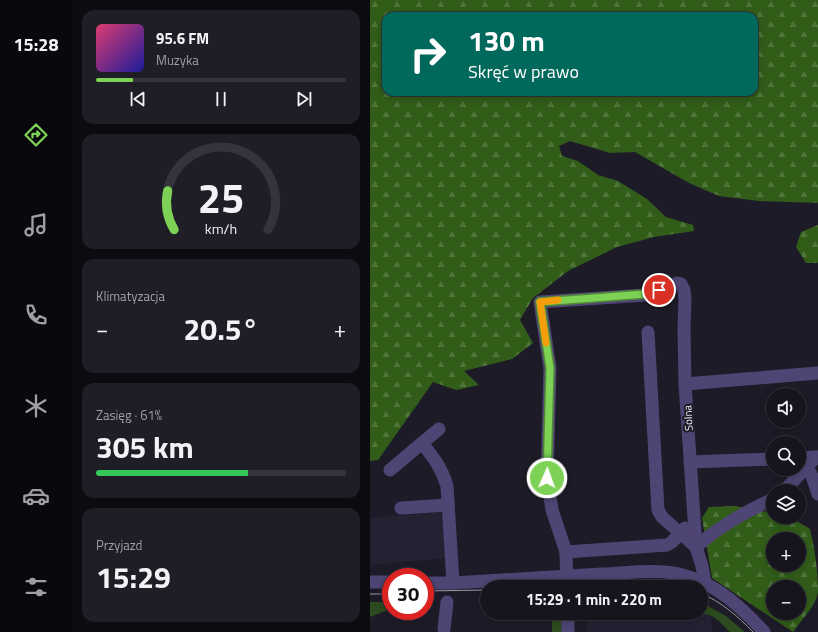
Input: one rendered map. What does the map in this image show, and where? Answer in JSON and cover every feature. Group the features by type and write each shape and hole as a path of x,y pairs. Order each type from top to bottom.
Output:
{"street":[{"name":"Solna","path":"566,552 552,510 547,478 550,368 540,302 646,294 677,283 681,284 685,299 684,329 690,462 696,547 704,580"},
{"path":"648,332 658,510 662,517 696,547 707,536 728,522 766,503"},
{"path":"686,384 818,373"},
{"path":"390,470 438,429"},
{"path":"422,443 439,466 447,486 453,583"},
{"path":"690,462 766,459"},
{"path":"790,484 810,460"},
{"path":"810,460 812,476 818,494"},
{"path":"401,508 448,505"},
{"path":"567,580 566,552 667,545 680,533 694,516"},
{"path":"577,580 656,572 685,575 698,580"},
{"path":"370,582 382,582"},
{"path":"434,583 480,583"},
{"path":"708,585 736,604 761,629"},
{"path":"444,629 447,602"},
{"path":"568,620 568,632"}],"shaded area":[{"path":"442,512 446,558 371,565 370,518"},
{"path":"711,609 712,632 587,632 586,620 708,620 708,610"}],"green space":[{"path":"370,0 818,0 818,203 759,201 719,196 689,183 635,152 610,153 570,141 559,146 562,156 578,161 598,175 618,181 647,199 666,217 693,225 694,231 654,237 617,247 568,271 533,298 520,320 533,343 512,359 464,371 479,385 456,390 433,382 378,460 370,461"},
{"path":"818,225 818,263 806,263 796,247 801,232"},
{"path":"735,506 766,512 766,524 802,524 810,529 816,560 818,592 817,597 806,615 806,580 766,580 766,614 712,578 702,518 709,507"},
{"path":"370,602 382,602 382,612 370,617"},
{"path":"708,606 726,616 745,632 730,632 708,615"},
{"path":"552,620 563,620 564,632 552,632"},
{"path":"775,620 802,620 793,632"}],"tram line":[{"path":"434,591 480,590"},
{"path":"370,594 382,594"},
{"path":"708,597 729,610 753,632"}],"slow traffic":[{"path":"546,343 540,302 558,300"}],"route":[{"path":"547,478 550,368 540,302 646,294 659,290"}]}
